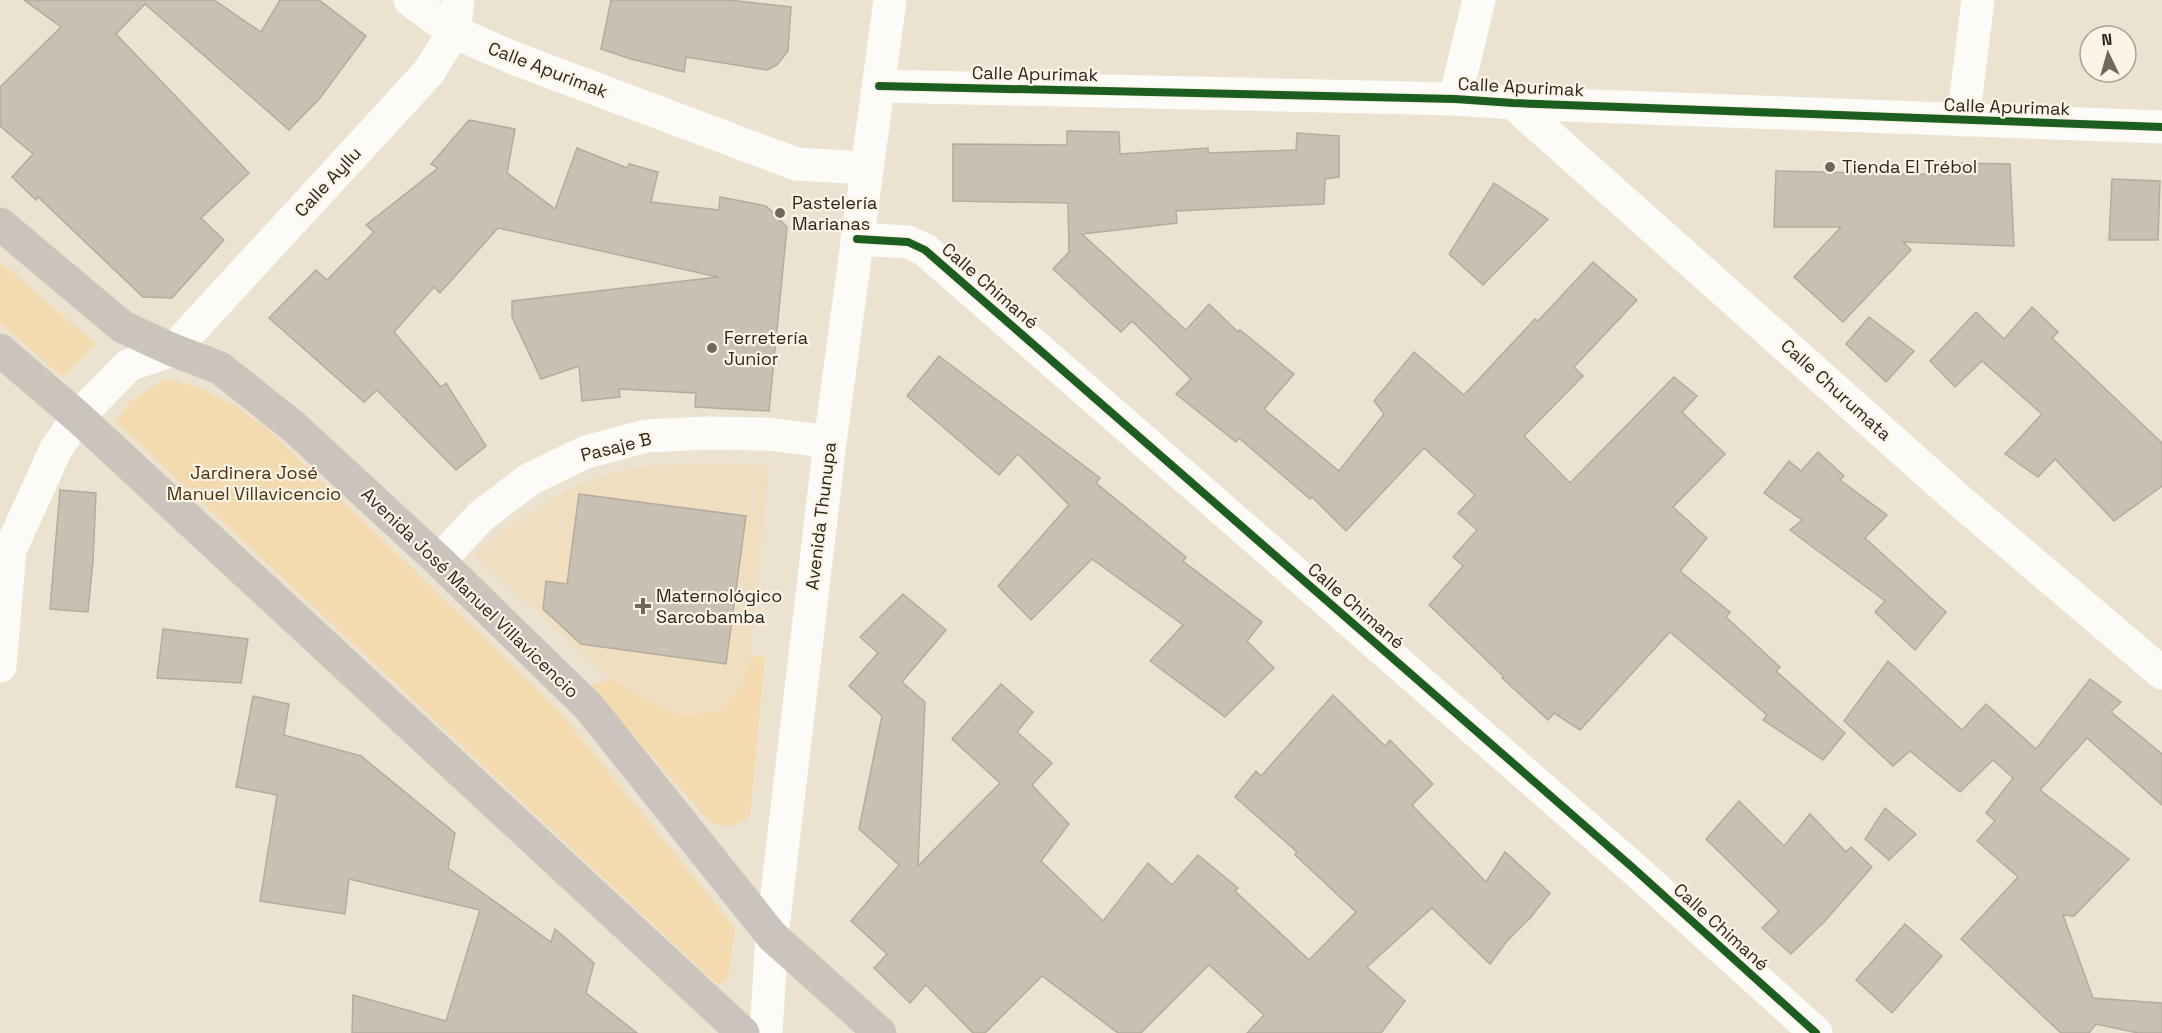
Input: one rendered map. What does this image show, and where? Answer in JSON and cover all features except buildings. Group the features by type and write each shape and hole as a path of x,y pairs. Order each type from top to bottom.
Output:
{"main road":[{"name":"Avenida José Manuel Villavicencio","path":"0,224 123,327 220,368 294,427 439,561 589,707 772,936 880,1033"},
{"path":"0,350 78,417 743,1033"}],"street":[{"name":"Calle Apurimak","path":"410,0 454,32 516,59 796,164 867,168"},
{"name":"Calle Ayllu","path":"173,350 428,73 454,32 458,0"},
{"name":"Avenida Thunupa","path":"766,1033 772,936 830,442 890,0"},
{"path":"1455,99 1479,0"},
{"path":"1963,120 1978,0"},
{"name":"Calle Apurimak","path":"879,86 1455,99 2162,127"},
{"name":"Calle Churumata","path":"1513,103 1960,501 2162,673"},
{"name":"Calle Chimané","path":"857,239 908,242 925,250 1614,851 1816,1033"},
{"path":"0,666 10,550 56,449 78,417 129,365 173,350"},
{"name":"Pasaje B","path":"439,561 481,516 530,479 586,452 646,436 707,433 768,434 830,442"}],"shaded area":[{"name":"Maternológico Sarcobamba","path":"697,463 769,465 750,658 743,684 721,709 681,716 610,679 473,554 518,521 565,491 606,474 648,466"}],"green space":[{"path":"0,262 96,344 63,377 0,323"},
{"name":"Jardinera José Manuel Villavicencio","path":"165,379 201,388 235,406 270,431 558,710 735,928 728,978 719,986 116,422 129,403"},
{"path":"765,655 750,815 735,826 712,824 589,686 610,679 681,716 721,710 743,684 750,658"}],"cycle path":[{"path":"879,86 1455,99 2162,127"},
{"path":"857,239 908,242 925,250 1632,867 1816,1033"}],"place":[{"name":"Tienda El Trébol","path":"1830,167"},
{"name":"Pastelería Marianas","path":"780,213"},
{"name":"Ferretería Junior","path":"712,348"},
{"name":"Maternológico Sarcobamba","path":"643,606"}]}
